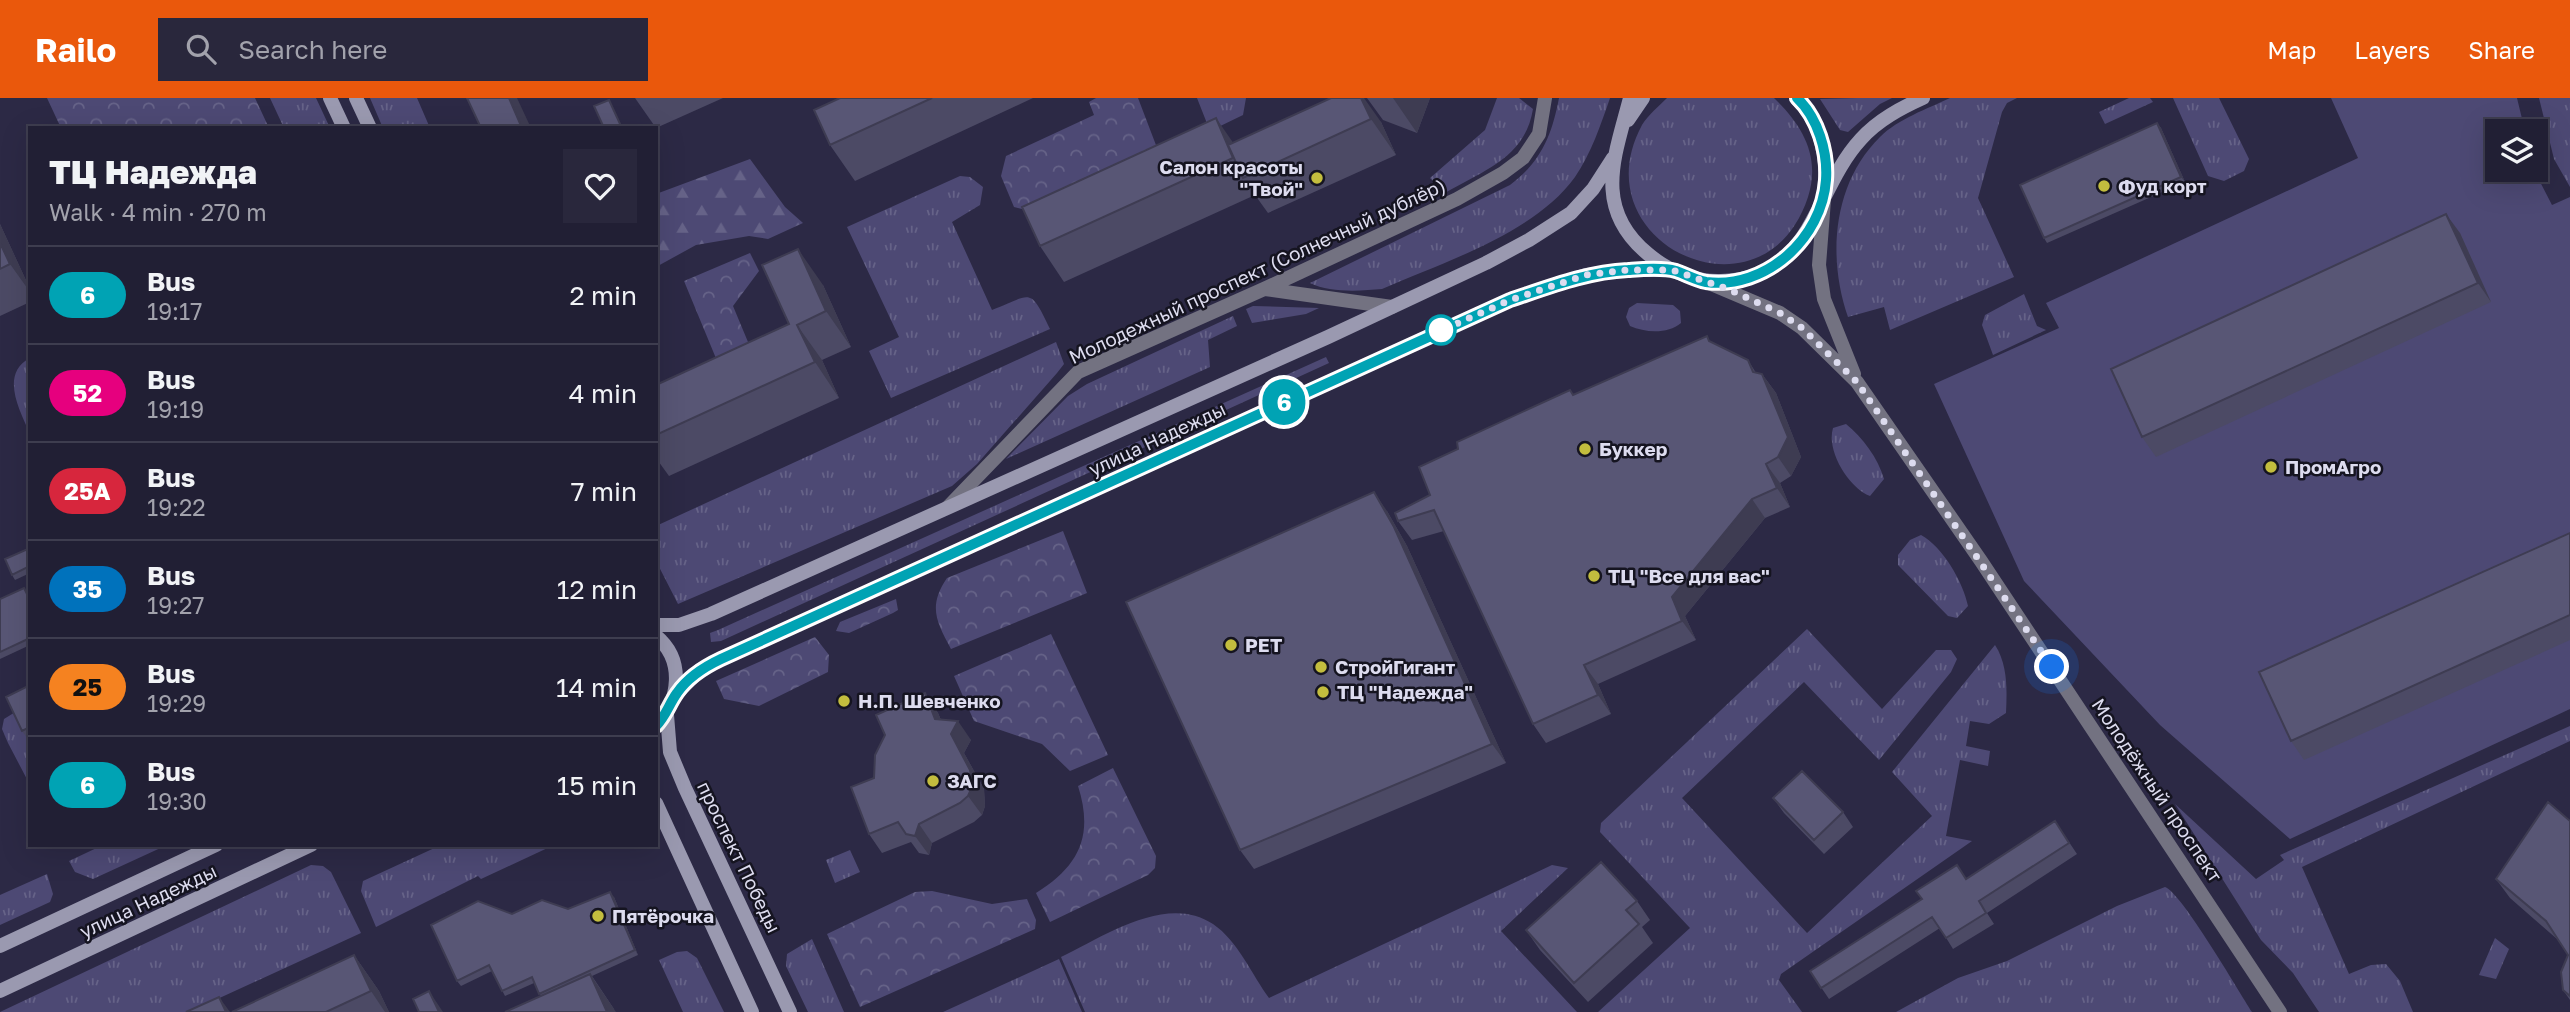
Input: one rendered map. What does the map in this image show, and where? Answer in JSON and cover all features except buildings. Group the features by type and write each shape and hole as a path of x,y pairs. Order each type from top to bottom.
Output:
{"main road":[{"path":"330,98 343,126"},
{"path":"356,98 369,126"},
{"name":"Молодёжный проспект","path":"1630,98 1613,158 1613,198 1624,228 1647,254 1672,270 1705,282 1746,278 1776,265 1797,248 1824,200 1827,164 1820,135 1804,105 1797,98"},
{"name":"Молодёжный проспект","path":"1623,126 1643,98"},
{"path":"1824,200 1842,164 1862,138 1884,119 1923,98"},
{"name":"улица Надежды","path":"658,625 679,625 711,614 1392,307 1529,240 1571,213 1593,189 1613,158"},
{"name":"улица Надежды","path":"676,694 699,670 721,659 1510,300 1586,275 1626,270 1672,270"},
{"name":"проспект Победы","path":"658,638 667,648 676,667 676,694 667,715 658,724"},
{"name":"проспект Победы","path":"667,715 670,752 790,1012"},
{"path":"658,807 752,1012"},
{"name":"улица Надежды","path":"0,946 212,847"},
{"name":"улица Надежды","path":"0,991 308,847"}],"street":[{"name":"Молодежный проспект (Солнечный дублёр)","path":"945,510 1078,372 1457,199 1503,173 1523,158 1539,134 1545,98"},
{"name":"Молодёжный проспект","path":"1824,200 1819,265 1824,299 1857,382"},
{"name":"Молодёжный проспект","path":"1705,282 1728,289 1780,313 1802,328 1857,382 2004,596 2280,1012"},
{"path":"1264,289 1392,307"}],"green space":[{"path":"47,98 255,98 268,126 60,126"},
{"path":"270,98 316,98 329,126 283,126"},
{"path":"370,98 417,98 429,126 382,126"},
{"path":"1096,98 1138,98 1159,153 1030,211 1014,207 1001,176 1006,156 1094,115 1089,102"},
{"path":"1197,98 1246,98 1243,115 1210,131"},
{"path":"1497,98 1519,98 1533,109 1529,126 1521,140 1501,161 1445,193 1430,178 1485,130"},
{"path":"1559,98 1610,98 1581,168 1558,197 1537,214 1487,244 1382,289 1336,290 1310,283 1510,185 1530,167 1544,147"},
{"path":"1667,98 1774,98 1800,130 1806,142 1812,168 1808,197 1786,237 1755,259 1719,264 1684,256 1655,235 1635,205 1629,168 1642,125"},
{"path":"1892,98 1880,104 1848,132 1840,130 1820,99"},
{"path":"1950,98 2017,98 2007,103 2002,112 1978,198 2014,277 1890,330 1884,307 1848,317 1841,294 1837,246 1838,222 1852,176 1864,155 1887,131 1913,115"},
{"path":"2129,98 2150,98 2153,102 2105,124 2099,112"},
{"path":"2173,98 2219,98 2249,159 2244,171 2224,181 2208,176"},
{"name":"ПромАгро","path":"2331,98 2517,98 2522,119 2485,119 2485,182 2540,182 2552,205 2570,197 2570,709 2290,839 2160,725 2024,581 1934,384 2059,328 2046,303 2358,158"},
{"path":"2539,98 2570,98 2570,187 2554,159 2548,135 2548,119 2544,119"},
{"path":"750,159 785,207 803,223 768,239 749,236 696,245 658,266 658,193"},
{"path":"960,176 970,177 983,187 980,205 952,222 992,310 1028,297 1038,305 1050,329 891,398 869,351 899,337 847,227"},
{"path":"750,253 759,271 733,306 753,354 720,368 684,281"},
{"path":"2024,294 2037,326 2046,330 1993,355 1982,325 1985,315"},
{"path":"1637,303 1673,305 1680,311 1681,323 1670,329 1657,331 1630,326 1626,317 1629,308"},
{"path":"1253,306 1319,308 1306,314 1252,323 1246,309"},
{"path":"1233,316 1237,326 1208,340 1210,367 1006,459 1068,396 1087,384"},
{"path":"1056,342 1064,364 977,464 952,486 678,604 658,565 658,525"},
{"path":"1326,357 1329,363 721,641 711,642 710,633"},
{"path":"28,360 28,429 15,393 14,382 21,365"},
{"path":"1846,424 1869,449 1884,479 1870,496 1854,485 1836,458 1833,428"},
{"path":"1063,531 1087,593 951,649 936,614 938,597 947,578"},
{"path":"1921,535 1944,556 1962,586 1968,606 1957,618 1948,616 1898,565 1898,555 1910,540"},
{"path":"896,599 898,610 893,613 849,633 836,631 840,622"},
{"path":"1807,629 1882,709 1936,650 1951,650 1957,659 1951,672 1879,760 1804,682 1682,798 1807,933 1932,816 1892,772 1995,645 2004,669 2006,713 1989,724 1970,721 1966,746 1990,751 1988,766 1960,760 1946,836 1972,841 1781,974 1779,980 1802,1012 1598,1012 1690,928 1600,832 1601,823"},
{"path":"1051,634 1108,755 1070,771 1042,744 974,721 954,676"},
{"path":"815,637 829,655 828,672 759,706 724,699 716,681"},
{"path":"25,706 28,720 28,781 2,729 4,719"},
{"path":"2570,726 2570,741 2302,867 2349,974 2371,965 2386,964 2400,981 2413,1012 2319,1012 2293,973 2261,940 2175,804 2256,879 2284,860 2280,855"},
{"path":"1113,768 1156,856 1155,868 1148,875 1050,922 1036,893 1063,872 1079,848 1084,820 1078,786"},
{"path":"99,847 163,847 93,879 75,872 69,861"},
{"path":"437,847 550,847 481,879 478,876 376,927 361,891 363,881"},
{"path":"850,850 860,872 835,883 826,860"},
{"path":"311,865 323,866 331,872 361,933 189,1012 0,1012"},
{"path":"1552,865 1568,868 1501,931 1577,1012 1085,1012 1061,957 1136,921 1176,913 1195,916 1222,931 1269,998"},
{"path":"47,874 53,894 50,902 0,925 0,895"},
{"path":"2165,887 2173,893 2196,923 2252,1012 1896,1012 1958,978 2007,961 2117,906"},
{"path":"932,891 992,904 1027,899 1036,920 1035,929 860,1007 827,934 915,892"},
{"path":"2495,938 2509,949 2496,979 2479,975"},
{"path":"812,939 844,1012 808,1012 786,966 787,954"},
{"path":"687,951 697,958 724,1012 683,1012 659,960 677,952"},
{"path":"1059,959 1082,1012 943,1012"}],"bus line":[{"name":"6","path":"658,724 667,715 676,694 699,670 721,659 1510,300 1586,275 1626,270 1672,270 1705,282 1727,281 1746,278 1776,265 1797,248 1824,200 1827,164 1820,135 1804,105 1797,98"}],"place":[{"name":"Салон красоты \"Твой\"","path":"1317,178"},
{"name":"Фуд корт","path":"2104,186"},
{"name":"Буккер","path":"1585,449"},
{"name":"ПромАгро","path":"2271,467"},
{"name":"ТЦ \"Все для вас\"","path":"1594,576"},
{"name":"РЕТ","path":"1231,645"},
{"name":"СтройГигант","path":"1321,667"},
{"name":"ТЦ \"Надежда\"","path":"1323,692"},
{"name":"Н.П. Шевченко","path":"844,701"},
{"name":"ЗАГС","path":"933,781"},
{"name":"Пятёрочка","path":"598,916"}],"route":[{"path":"1441,330 1438,332 1510,300 1586,275 1626,270 1672,270 1728,289 1780,313 1802,328 1857,382 2052,667"}]}
